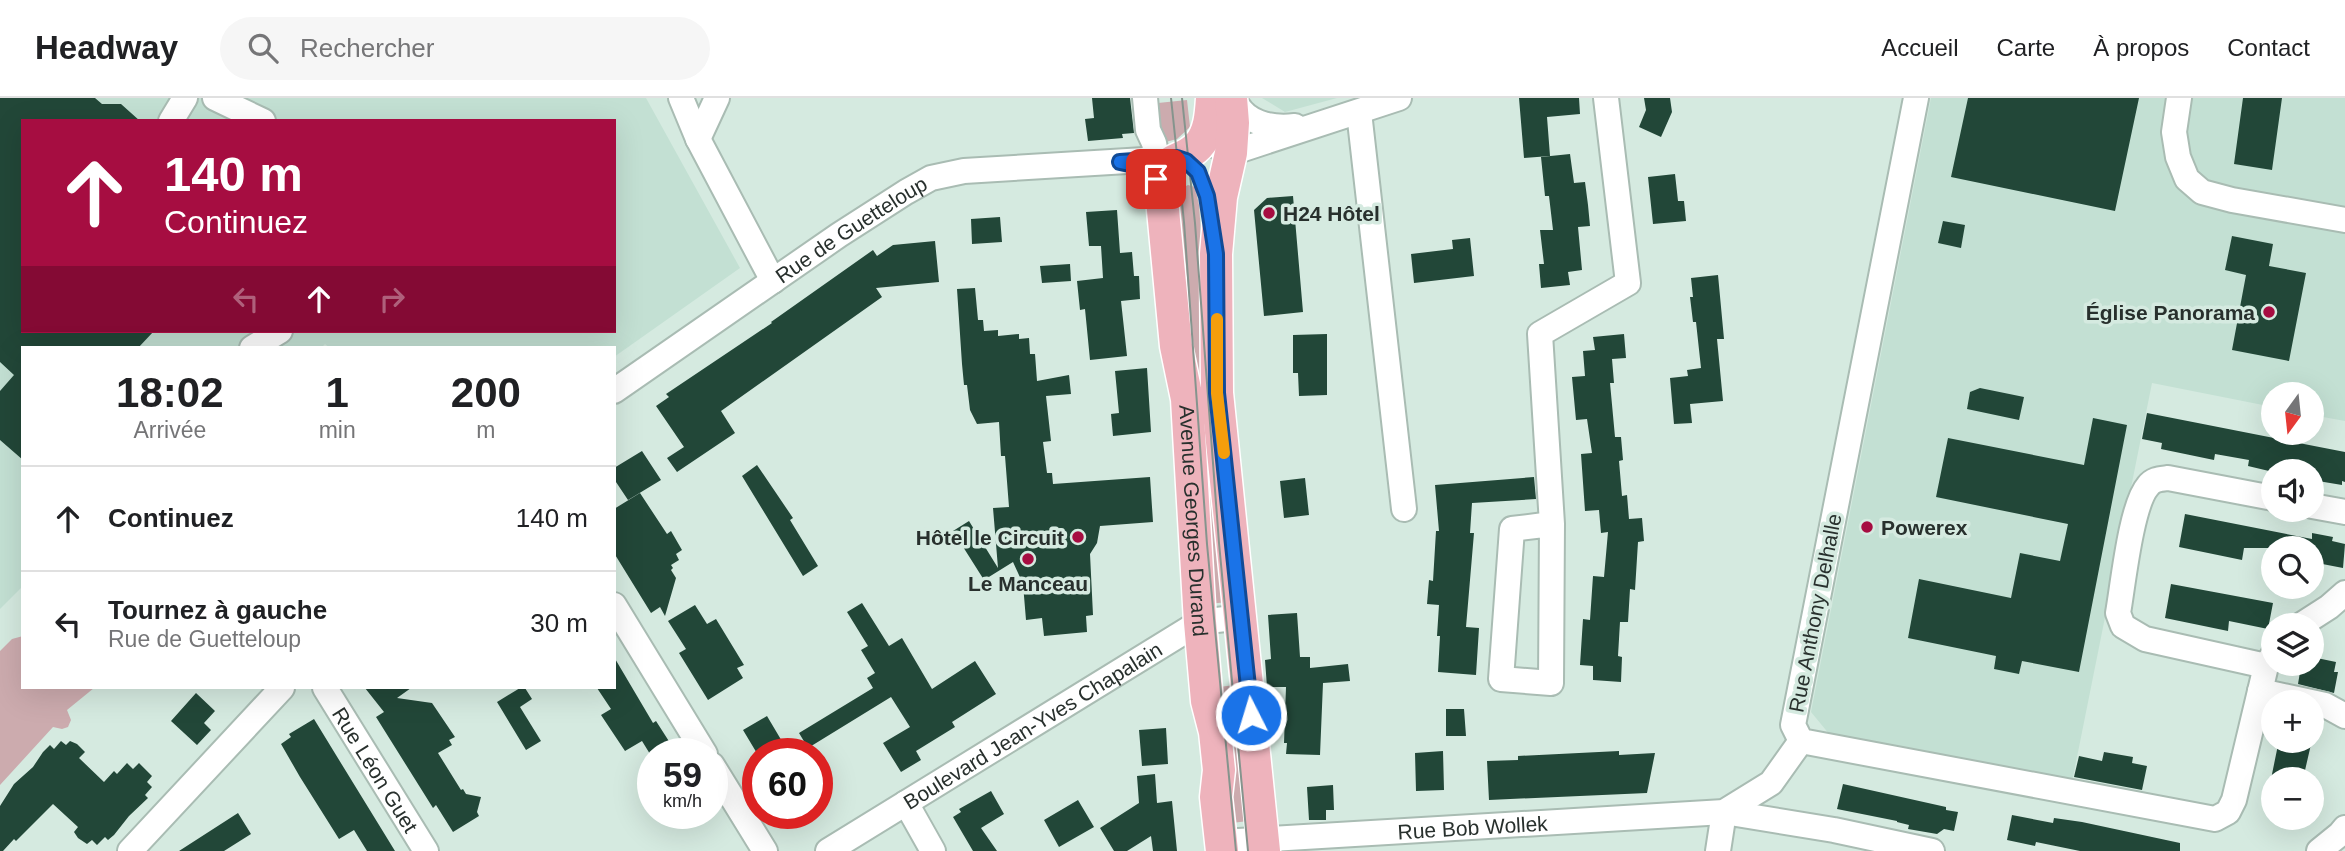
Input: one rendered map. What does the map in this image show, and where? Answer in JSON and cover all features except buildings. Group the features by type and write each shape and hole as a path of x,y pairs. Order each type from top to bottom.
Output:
{"main road":[{"path":"1166,169 1200,144 1222,103"},
{"name":"Avenue Georges Durand","path":"1222,103 1233,122 1231,153 1221,197 1216,254 1217,393 1264,845"},
{"path":"1166,169 1189,163 1198,172 1207,196 1216,254"},
{"name":"Avenue Georges Durand","path":"1166,169 1175,346 1187,399 1200,622 1207,701 1215,732 1219,770 1216,797 1221,846"}],"street":[{"path":"172,119 185,98"},
{"path":"215,98 259,119"},
{"path":"681,98 698,139 773,281"},
{"path":"698,139 717,98"},
{"name":"Avenue Georges Durand","path":"1145,98 1149,131 1166,169"},
{"path":"1231,153 1399,98"},
{"path":"1552,524 1512,529 1502,679 1552,684 1552,524 1540,334 1628,283 1606,98"},
{"name":"Rue Anthony Delhalle","path":"1916,98 1793,725 1801,741 2215,819 2228,812 2234,800 2264,676"},
{"path":"2179,98 2175,132 2178,157 2187,179 2202,192 2345,220"},
{"path":"1222,103 1263,124 1288,127 1320,123"},
{"path":"1359,111 1404,509"},
{"name":"Rue de Guetteloup","path":"616,390 850,228 931,178 964,171 1120,162 1144,168 1156,179 1166,169"},
{"path":"255,346 277,333"},
{"name":"Rue Anthony Delhalle","path":"2261,496 2168,478 2157,479 2151,483 2137,503 2118,613 2123,626 2145,639 2261,660"},
{"path":"2324,508 2345,512"},
{"path":"2320,613 2345,593"},
{"path":"616,608 695,738"},
{"name":"Boulevard Jean-Yves Chapalain","path":"828,851 1200,622 1242,617"},
{"path":"130,851 281,689"},
{"name":"Rue Léon Guet","path":"326,689 426,851"},
{"path":"2260,691 2317,702 2345,716"},
{"name":"Rue Bob Wollek","path":"1221,846 1724,812 1771,783 1801,741"},
{"path":"728,791 765,851"},
{"path":"906,803 933,851"},
{"path":"1718,851 1724,812 1834,830 1932,851"},
{"path":"2319,851 2345,828"}],"shaded area":[{"path":"0,98 646,98 740,268 616,356 616,346 21,346 21,588 0,609"},
{"path":"1262,98 1337,98 1285,112"},
{"path":"1931,98 2345,98 2345,421 2324,417 2324,382 2261,382 2261,405 2152,383 2072,782 1830,735 1811,712"},
{"path":"1187,100 1190,127 1177,139 1162,143 1158,103"},
{"path":"1188,185 1195,187 1199,205 1228,602 1208,604 1177,196 1178,190"},
{"path":"21,637 21,689 93,689 67,710 71,720 68,727 53,727 0,785 0,651 12,639"},
{"path":"1235,685 1248,821 1232,823 1219,687"}],"tram line":[{"path":"1171,98 1184,222 1207,544 1236,851"},
{"path":"1182,98 1248,851"}],"slow traffic":[{"path":"1217,319 1217,393 1224,453"}],"place":[{"name":"H24 Hôtel","path":"1269,213"},
{"name":"Église Panorama","path":"2269,312"},
{"name":"Powerex","path":"1867,527"},
{"name":"Hôtel le Circuit","path":"1078,537"},
{"name":"Le Manceau","path":"1028,559"}],"route":[{"path":"1156,179 1135,164 1120,162 1177,158 1186,161 1198,172 1207,196 1216,254 1217,393 1251,715"}]}
